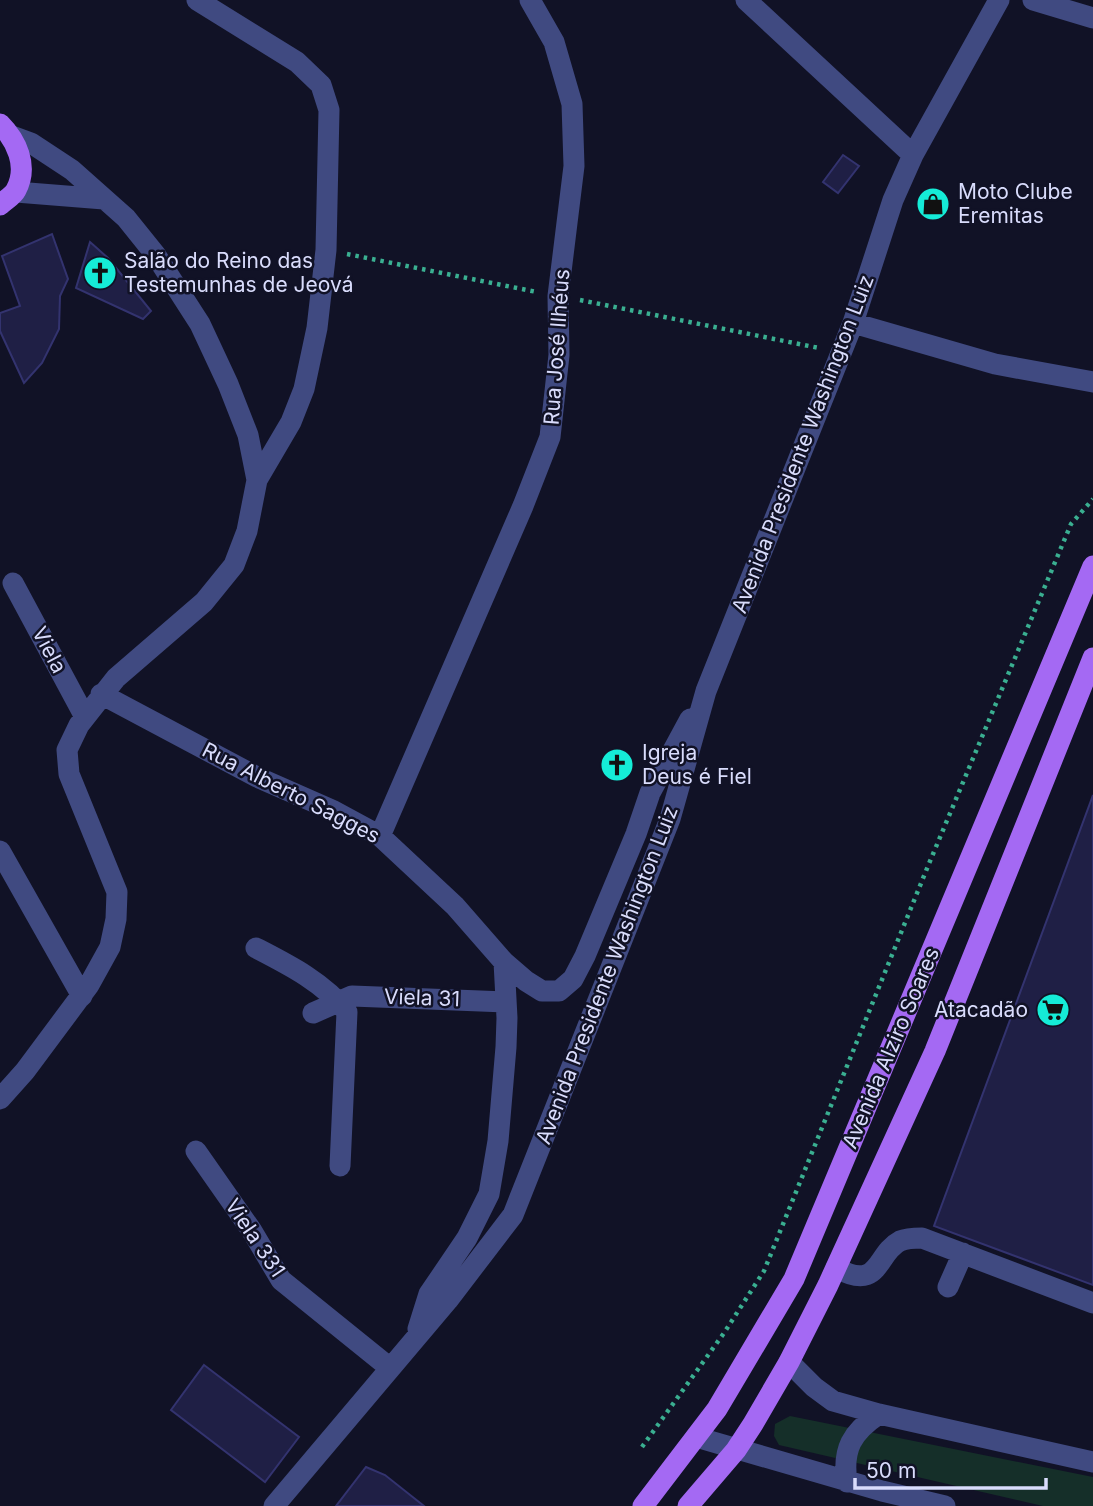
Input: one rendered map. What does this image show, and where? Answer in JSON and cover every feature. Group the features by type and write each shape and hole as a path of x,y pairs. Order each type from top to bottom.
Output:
{"main road":[{"path":"4,132 21,164 5,197"},
{"name":"Avenida Alziro Soares","path":"643,1506 696,1437 743,1368 793,1279 1093,566"},
{"name":"Avenida Alziro Soares","path":"688,1506 736,1450 789,1362 836,1268 935,1051 1093,658"}],"street":[{"path":"0,1099 25,1071 82,996 110,947 116,919 117,892 69,774 67,750 85,717 116,678 204,602 234,565 247,531 257,480 291,422 304,389 317,328 326,250 330,110 321,85 297,62 197,0"},
{"name":"Rua José Ilhéus","path":"380,836 523,506 550,437 559,355 558,296 574,166 572,104 554,41 530,0"},
{"path":"746,0 913,155"},
{"name":"Avenida Presidente Washington Luiz","path":"274,1506 414,1340 513,1215 670,819 706,691 853,323 893,200 913,155 999,0"},
{"path":"1033,0 1093,18"},
{"path":"1086,0 1093,10"},
{"path":"4,132 48,153 126,218 155,254 200,324 248,435 257,480"},
{"path":"5,197 104,199"},
{"path":"853,323 995,364 1093,382"},
{"name":"Viela","path":"13,583 85,717"},
{"name":"Rua Alberto Sagges","path":"102,694 257,777 332,810 380,836 455,906 504,962 542,991 559,991 573,979 585,956 636,834 650,793 706,691"},
{"path":"0,851 82,996"},
{"path":"256,948 299,970 339,1002 346,1012 340,1166"},
{"path":"414,1340 429,1294 467,1238 489,1194 498,1141 506,1047 504,962"},
{"name":"Viela 31","path":"313,1013 352,996 506,1002"},
{"name":"Viela 331","path":"196,1151 252,1231 281,1279 390,1368"},
{"path":"836,1268 859,1275 872,1272 897,1242 922,1238 1093,1303"},
{"path":"948,1287 963,1252"},
{"path":"789,1362 814,1387 833,1401 879,1414 1093,1462"},
{"path":"847,1482 846,1451 861,1429 879,1414"},
{"path":"696,1437 847,1482 945,1506"}],"path":[{"path":"642,1447 724,1333 764,1271 928,866 1071,524 1093,499"}],"green space":[{"path":"790,1416 1093,1477 1093,1506 1043,1506 779,1445 774,1436 775,1424"}],"building":[{"path":"843,155 859,166 838,193 823,182"},
{"path":"52,234 68,279 60,296 59,329 42,363 24,383 0,331 0,313 20,306 2,256"},
{"name":"Salão do Reino das Testemunhas de Jeová","path":"90,242 108,258 151,311 143,319 76,288"},
{"name":"Igreja Deus é Fiel","path":"610,754 631,762 624,777 603,768"},
{"name":"Atacadão","path":"1093,795 1093,1285 934,1226"},
{"path":"204,1365 299,1437 265,1482 171,1410"},
{"path":"366,1467 385,1475 424,1506 336,1506"}],"place":[{"name":"Moto Clube Eremitas","path":"933,204"},
{"name":"Salão do Reino das Testemunhas de Jeová","path":"100,273"},
{"name":"Igreja Deus é Fiel","path":"617,765"},
{"name":"Atacadão","path":"1053,1010"}]}
